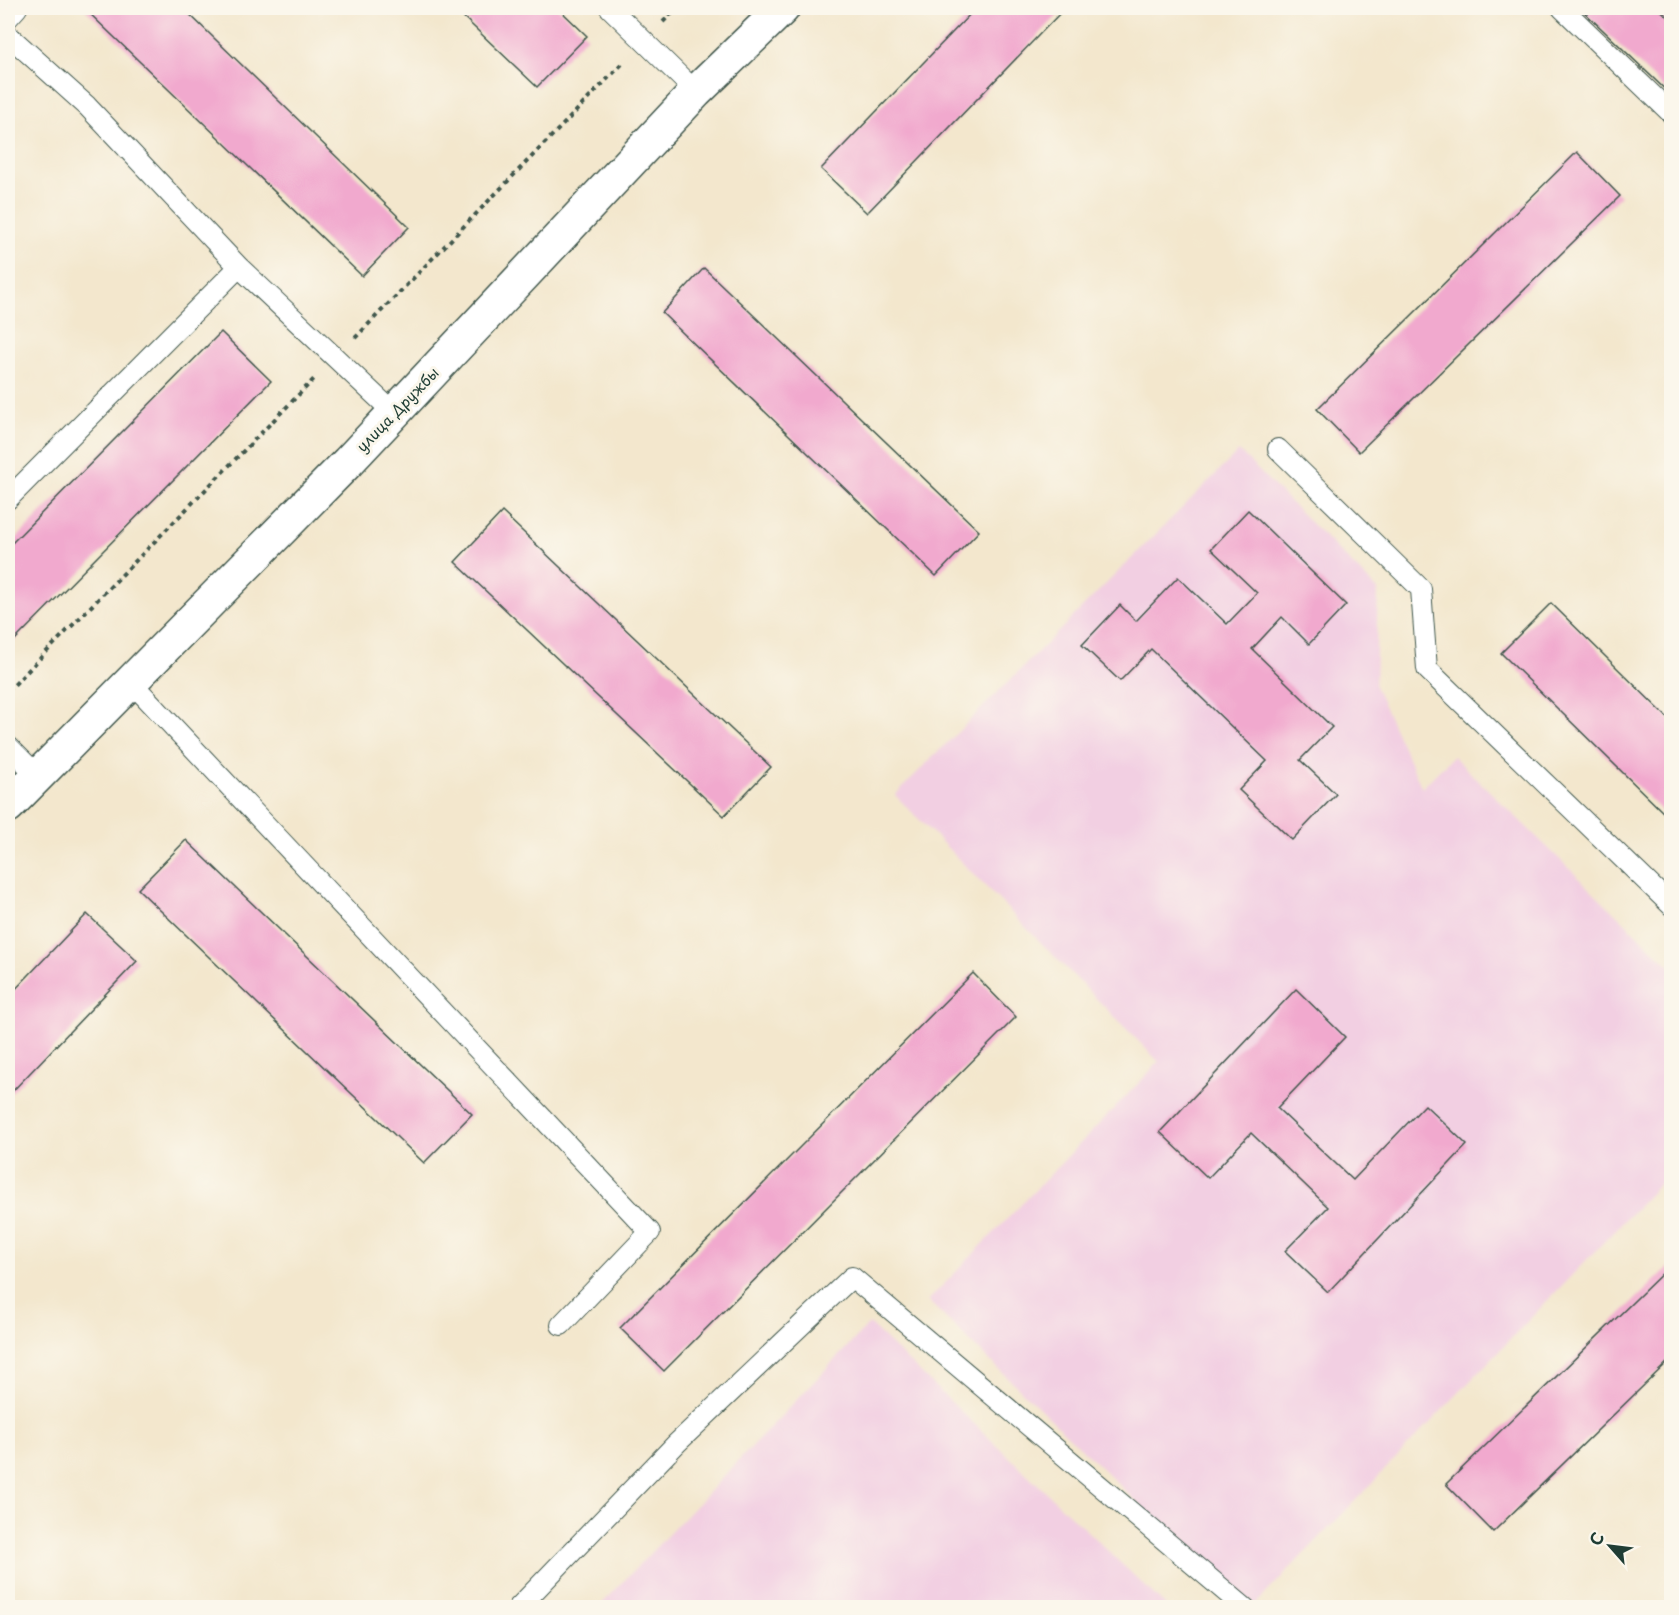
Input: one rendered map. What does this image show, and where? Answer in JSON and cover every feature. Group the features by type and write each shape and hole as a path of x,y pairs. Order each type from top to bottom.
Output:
{"street":[{"name":"улица Дружбы","path":"8,806 394,413 696,92 783,8"}],"lane":[{"path":"8,18 17,8"},
{"path":"610,8 696,92"},
{"path":"1562,8 1671,114"},
{"path":"8,35 87,106 239,267 394,413"},
{"path":"8,499 239,267"},
{"path":"1278,449 1420,589 1427,669 1671,906"},
{"path":"130,682 650,1232 561,1325"},
{"path":"8,746 38,776"},
{"path":"518,1608 677,1443 852,1277 1245,1608"}],"shaded area":[{"path":"1239,451 1378,590 1375,686 1422,788 1453,756 1671,967 1671,1172 1253,1607 1246,1607 928,1301 1159,1062 895,795"},
{"path":"869,1324 1167,1607 599,1607"}],"building":[{"path":"84,8 183,8 409,227 362,276"},
{"path":"454,8 558,8 587,36 537,87"},
{"path":"976,8 1065,8 867,213 821,169"},
{"path":"1580,8 1658,8 1672,20 1672,96"},
{"path":"1577,152 1620,196 1359,452 1317,409"},
{"path":"704,268 979,531 936,576 662,313"},
{"path":"221,332 271,381 8,647 8,547"},
{"path":"1248,510 1346,605 1309,644 1282,617 1252,649 1332,727 1300,760 1336,794 1292,840 1239,790 1267,761 1151,649 1120,681 1082,645 1120,605 1136,621 1178,577 1227,624 1257,593 1211,549"},
{"path":"502,512 771,767 724,816 455,562"},
{"path":"1551,603 1672,722 1672,821 1501,653"},
{"path":"186,840 472,1114 424,1163 138,889"},
{"path":"87,914 137,961 8,1096 8,997"},
{"path":"973,973 1016,1017 664,1371 620,1328"},
{"path":"1296,989 1345,1037 1277,1108 1353,1180 1425,1105 1467,1145 1328,1292 1285,1251 1328,1207 1251,1133 1208,1178 1160,1132"},
{"path":"1672,1264 1672,1358 1493,1532 1446,1484"}]}
